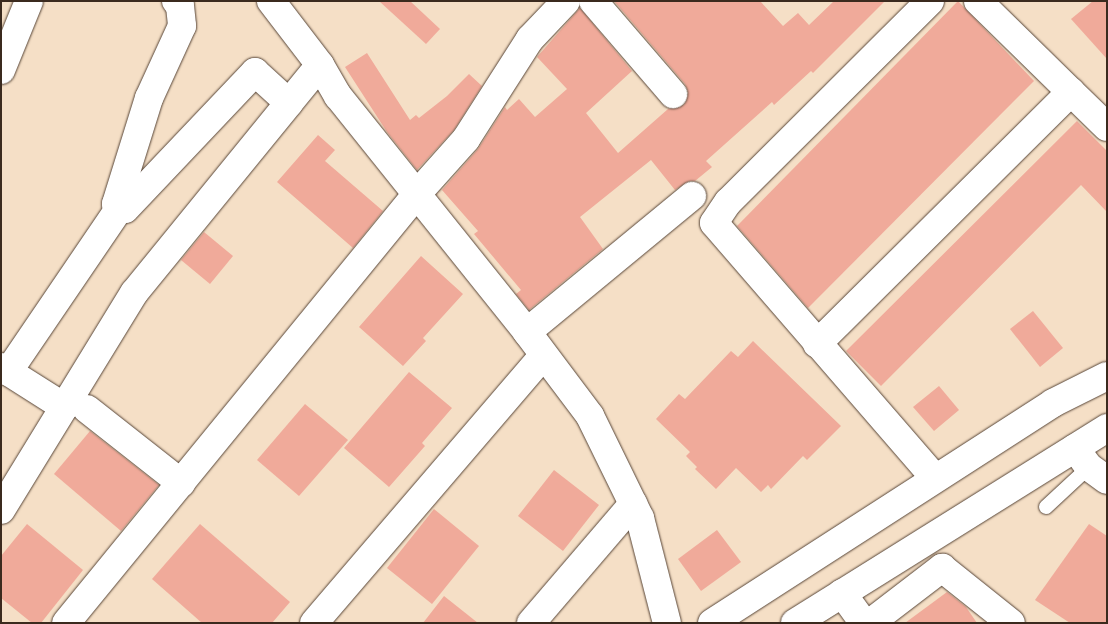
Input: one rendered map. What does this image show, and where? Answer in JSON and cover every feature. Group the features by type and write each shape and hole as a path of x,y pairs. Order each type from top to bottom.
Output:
{"street":[{"path":"1,70 29,1"},
{"path":"176,1 180,6 182,26 149,98 116,204 125,208 255,72 289,103"},
{"path":"271,1 320,65 338,96 527,332 543,356 590,416 640,518 667,623"},
{"path":"66,623 416,195 466,139 530,39 566,1"},
{"path":"594,1 673,94"},
{"path":"930,1 728,202 714,223 935,478"},
{"path":"978,1 1107,127"},
{"path":"1,510 76,408 134,293 320,65"},
{"path":"817,344 1071,92"},
{"path":"527,332 692,196"},
{"path":"121,206 103,237 5,369 76,408 181,483"},
{"path":"314,623 543,356"},
{"path":"712,623 1053,403 1107,376"},
{"path":"812,618 842,593 1090,465 1107,428"},
{"path":"531,623 633,504"},
{"path":"870,623 942,568 1011,623"},
{"path":"842,593 864,623"}],"lane":[{"path":"1046,507 1090,465"}],"building":[{"path":"379,1 410,1 440,29 426,44"},
{"path":"614,1 760,1 783,26 798,13 809,25 834,1 885,1 813,73 811,71 774,105 772,102 706,161 712,167 695,181 689,181 675,190 651,160 580,217 603,249 529,310 516,294 521,290 474,234 478,231 442,190 478,149 505,107 507,110 519,99 535,117 567,89 537,57 580,8 632,71 586,113 618,153 668,109 684,105 688,92 685,84"},
{"path":"958,1 1034,81 808,308 737,226"},
{"path":"1093,1 1107,1 1107,59 1071,19"},
{"path":"367,53 410,120 416,115 419,118 447,96 469,74 482,86 454,130 417,170 387,132 345,67"},
{"path":"1077,121 1107,151 1107,212 1081,185 881,386 846,351"},
{"path":"318,135 335,150 325,161 383,211 353,248 277,182"},
{"path":"204,232 233,256 210,284 181,260"},
{"path":"421,256 463,294 423,338 426,341 403,366 359,327"},
{"path":"1033,311 1063,348 1040,367 1010,329"},
{"path":"753,341 841,426 807,460 803,456 771,489 768,485 761,492 736,468 716,489 695,469 697,467 686,456 690,452 656,419 679,394 685,399 731,351 738,357"},
{"path":"409,372 452,408 422,443 425,446 389,487 344,448"},
{"path":"939,386 959,410 934,431 913,407"},
{"path":"305,404 348,440 299,496 257,460"},
{"path":"90,431 159,485 121,531 54,474"},
{"path":"554,470 599,505 563,551 518,516"},
{"path":"434,509 479,546 432,604 387,568"},
{"path":"27,524 83,570 41,623 32,623 1,598 1,556"},
{"path":"200,524 290,602 272,623 202,623 152,579"},
{"path":"1089,524 1107,536 1107,623 1070,623 1035,600"},
{"path":"717,530 741,562 701,591 678,559"},
{"path":"947,592 966,607 977,623 905,623"},
{"path":"444,596 478,623 423,623"}]}
